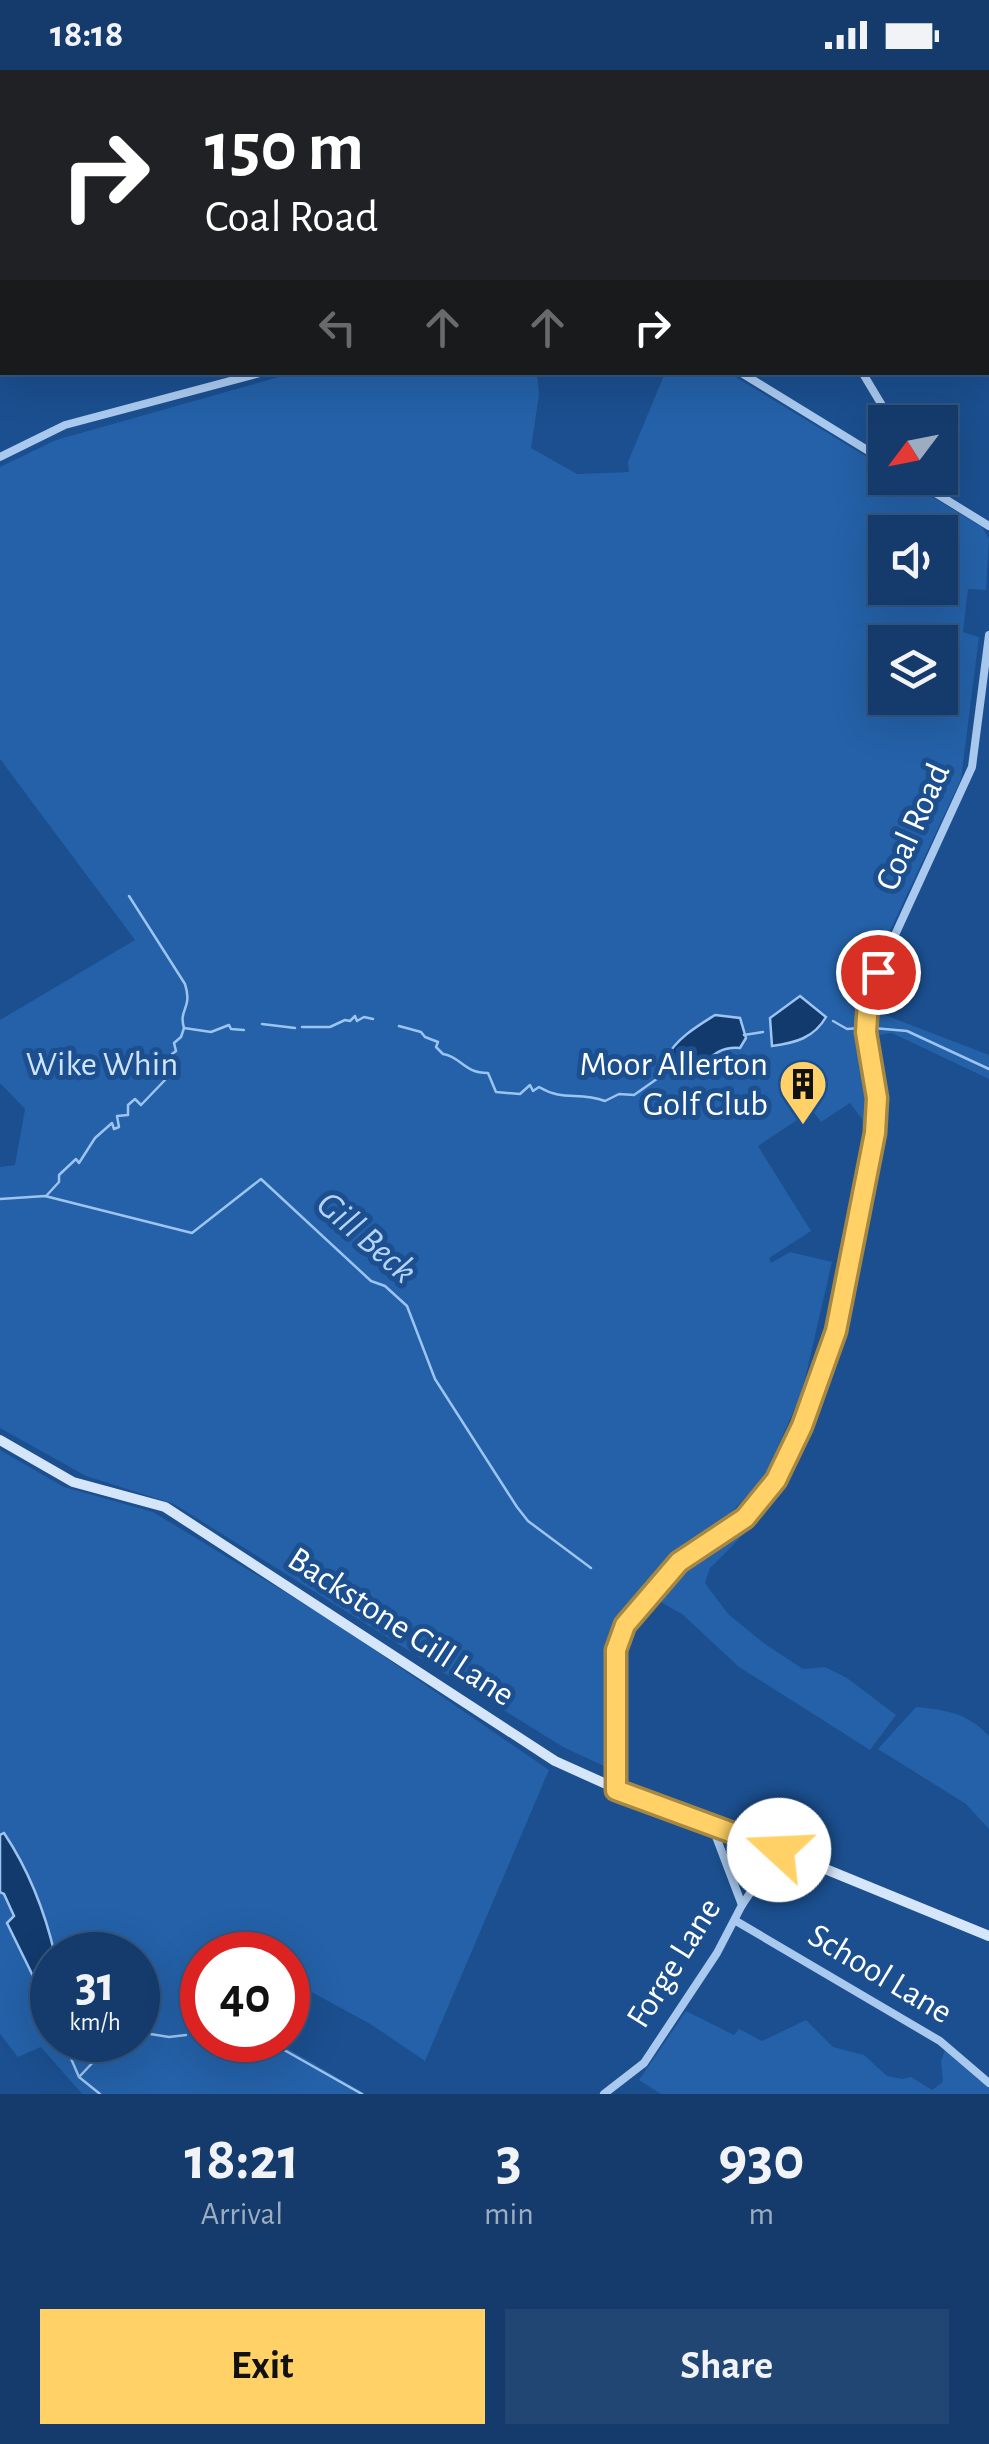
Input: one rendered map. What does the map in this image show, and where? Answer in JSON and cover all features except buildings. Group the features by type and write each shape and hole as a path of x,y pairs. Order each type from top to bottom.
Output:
{"street":[{"path":"0,457 65,425 253,375"},
{"path":"745,375 868,451"},
{"path":"864,375 882,405"},
{"path":"939,495 989,526"},
{"name":"Coal Road","path":"616,1790 616,1650 625,1625 679,1562 745,1518 776,1480 802,1426 836,1331 875,1133 877,1098 866,1032 868,1002 878,972 972,768 989,634"},
{"name":"Backstone Gill Lane","path":"0,1440 73,1482 165,1507 546,1756 616,1790 779,1850 989,1936"},
{"path":"712,1826 742,1905"},
{"name":"Forge Lane","path":"604,2094 644,2063 779,1850"},
{"name":"School Lane","path":"736,1921 940,2040 989,2083"}],"green space":[{"name":"Wike Whin","path":"286,375 537,375 539,395 531,448 577,474 629,472 628,462 664,375 732,375 868,458 868,495 929,495 982,527 989,539 986,590 968,589 963,632 979,637 961,779 867,980 859,1024 870,1098 864,1158 862,1119 850,1103 821,1122 812,1110 758,1146 811,1231 769,1258 771,1263 790,1252 832,1262 802,1392 764,1478 717,1527 673,1559 614,1621 606,1648 608,1768 563,1747 174,1504 86,1476 0,1428 0,1167 15,1165 25,1109 0,1083 0,1020 135,940 0,759 0,467 56,440"},
{"path":"872,1010 989,1055 989,1079 892,1033 871,1036"},
{"path":"0,1450 64,1487 153,1512 328,1618 549,1770 425,2061 372,2025 310,1991 310,1932 180,1932 180,2062 310,2061 366,2094 82,2094 54,2062 160,2062 160,1932 30,1932 30,2052 18,2057 0,2034"},
{"path":"749,1529 710,1568 705,1583 728,1614 765,1644 803,1669 825,1667 847,1678 896,1715 870,1750 739,1667 682,1614 657,1600 686,1566"},
{"path":"916,1707 956,1714 989,1736 989,1829 966,1804 878,1749"},
{"path":"686,2011 734,2035 739,2029 762,2041 806,2020 833,2047 864,2055 887,2076 911,2077 932,2090 943,2082 941,2061 945,2050 980,2081 989,2077 989,2094 661,2094 639,2080"}],"shaded area":[{"path":"800,996 826,1017 803,1038 772,1046 770,1018"},
{"path":"715,1015 740,1018 746,1038 740,1048 719,1052 693,1071 674,1072 666,1058 670,1051"},
{"path":"4,1833 28,1876 49,1932 30,1932 30,1970 7,1923 14,1916 0,1892 0,1835"}],"waterway":[{"path":"129,896 185,984 184,1028"},
{"path":"302,1027 330,1027 355,1016 357,1021 364,1017 373,1019"},
{"path":"833,1021 847,1029 860,1028"},
{"path":"262,1024 295,1028"},
{"path":"47,1195 59,1182 59,1175 76,1159 79,1163 95,1138 112,1123 114,1129 119,1127 117,1116 128,1115 128,1105 135,1099 141,1105 165,1080 163,1069 172,1062 174,1043 184,1028 211,1032 229,1025 231,1029 244,1030"},
{"path":"399,1026 421,1032 438,1042 436,1047 443,1054 473,1070 488,1073 496,1092 520,1094 530,1085 533,1091 539,1087 556,1094 605,1101 619,1094 634,1095 671,1069"},
{"path":"873,1028 907,1031 989,1069"},
{"path":"744,1035 763,1032"},
{"name":"Gill Beck","path":"0,1199 45,1196 192,1233 261,1179 371,1281 385,1286 407,1306 435,1379 517,1507 528,1521 591,1568"},
{"path":"160,2036 180,2036"},
{"path":"73,2062 79,2077 100,2094"},
{"path":"80,2076 93,2062"},
{"path":"305,2062 362,2094"}],"place":[{"name":"Moor Allerton Golf Club","path":"803,1126"}],"route":[{"path":"779,1850 616,1790 616,1650 625,1625 679,1562 745,1518 776,1480 802,1426 836,1331 875,1133 877,1098 866,1032 868,1002 878,972"}]}
